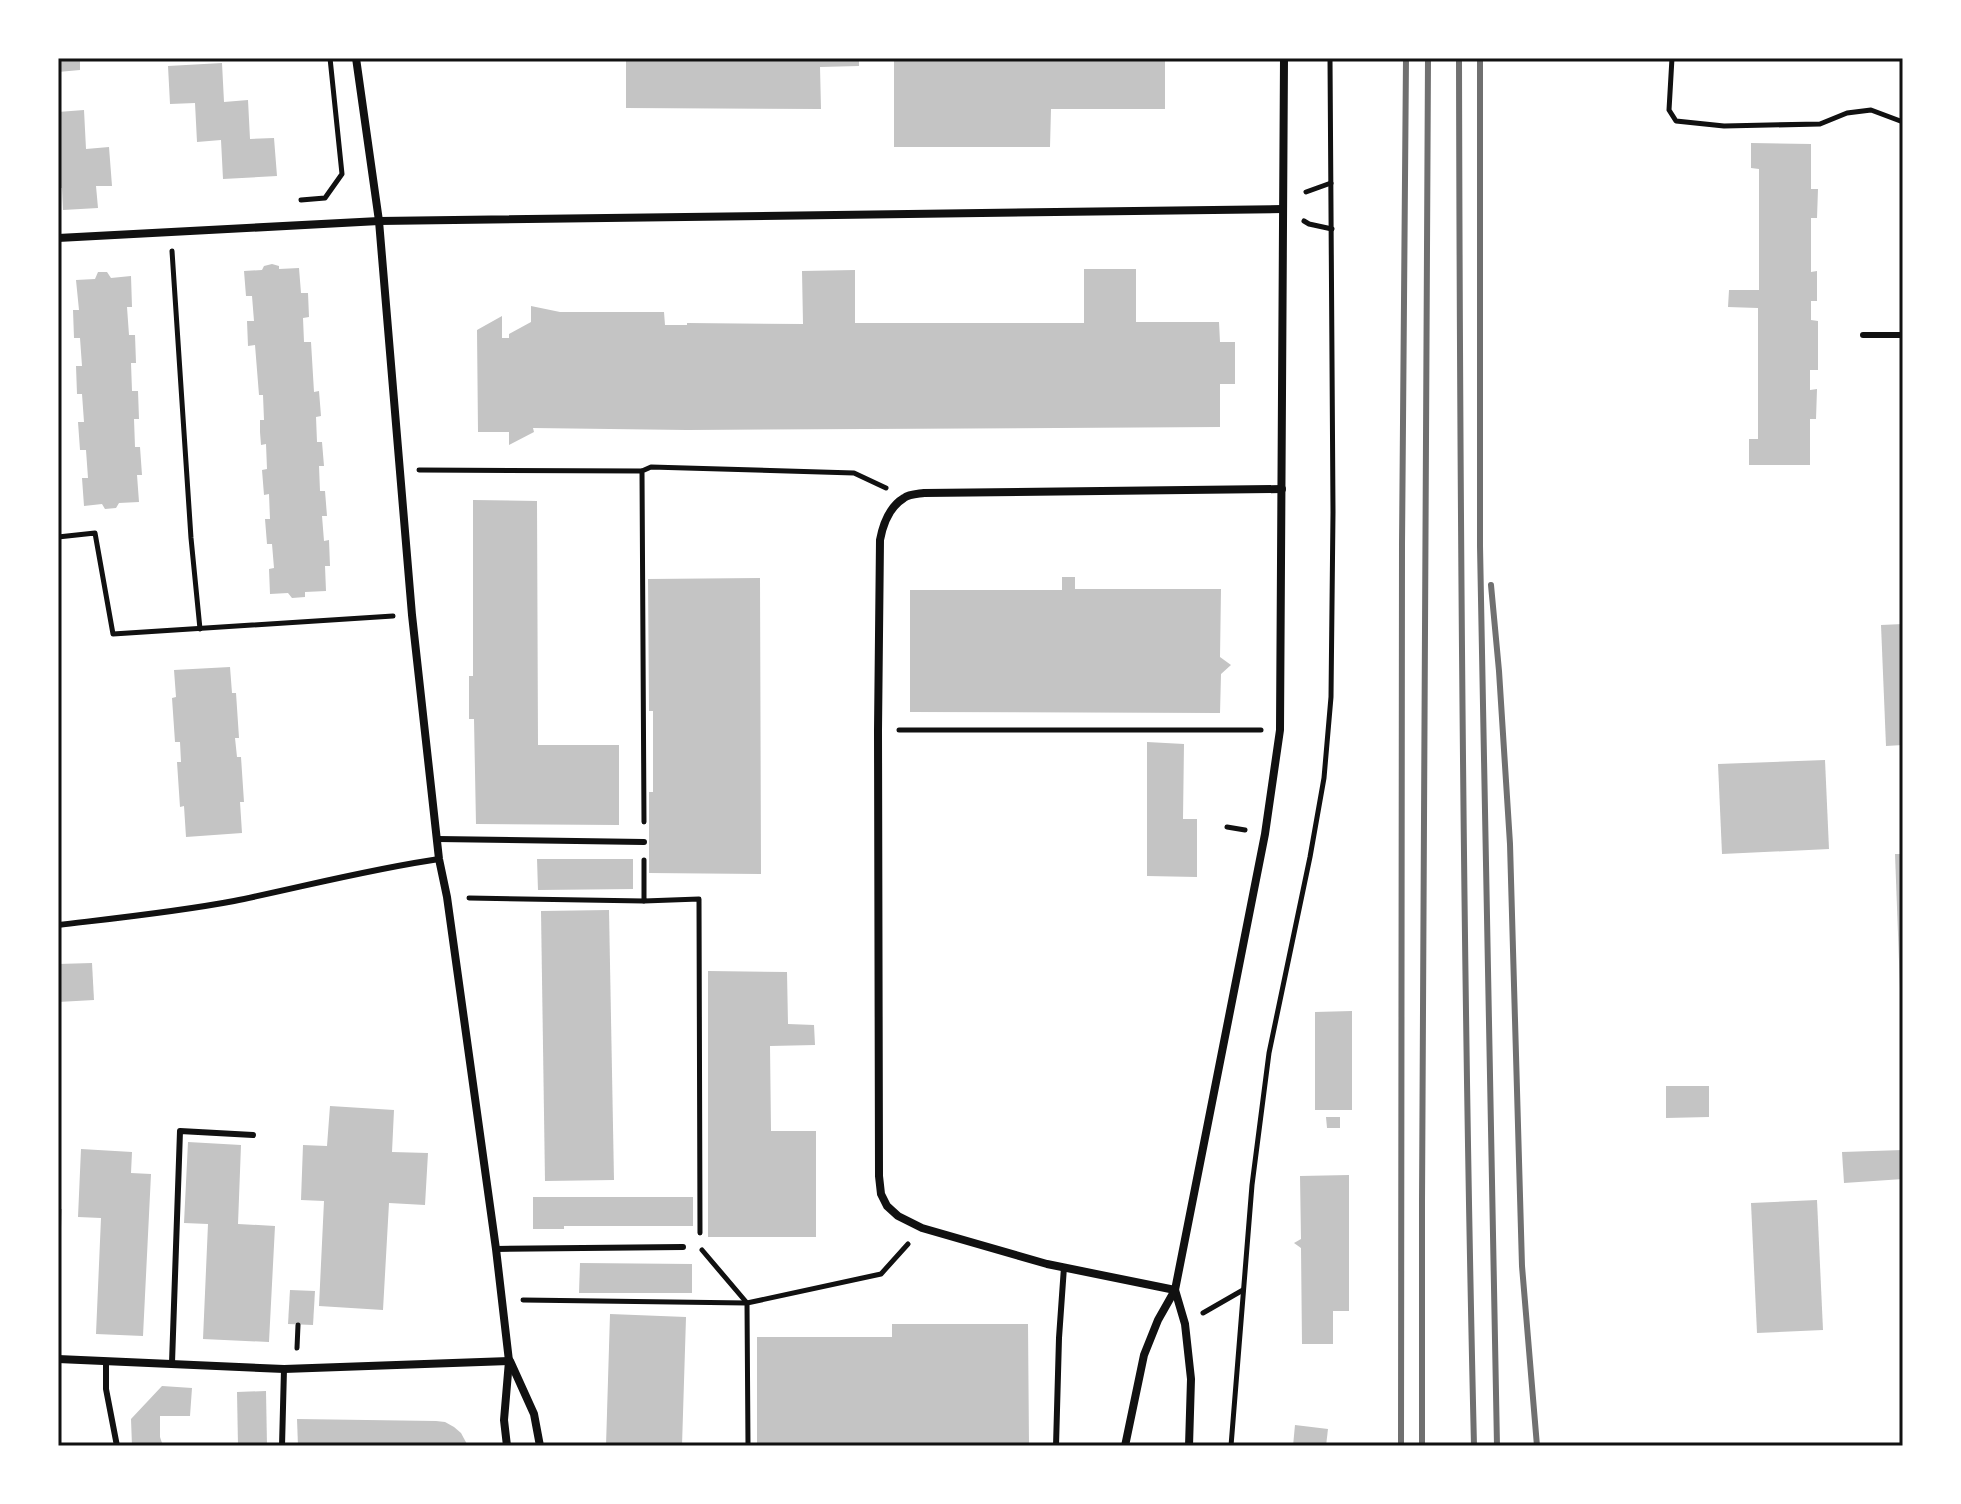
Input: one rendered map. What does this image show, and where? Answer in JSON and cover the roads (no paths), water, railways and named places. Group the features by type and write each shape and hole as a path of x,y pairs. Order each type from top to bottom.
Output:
{"street":[{"path":"356,58 379,221 412,615 439,859 447,897 509,1361 504,1420 507,1446"},
{"path":"1125,1446 1144,1355 1158,1320 1175,1290 1265,834 1280,730 1284,58"},
{"path":"58,238 379,221 1282,209"},
{"path":"1175,1290 1064,1267 922,1228 898,1216 887,1206 881,1194 880,540 883,524 892,509 905,497 924,493 1282,489"},
{"path":"1175,1290 1185,1324 1191,1379 1189,1446"},
{"path":"58,1359 284,1369 509,1361"},
{"path":"509,1361 534,1414 540,1446"}],"lane":[{"path":"1863,335 1903,335"},
{"path":"438,839 644,842"},
{"path":"58,925 134,917 231,901 439,859"},
{"path":"172,1363 180,1131 253,1135"},
{"path":"496,1249 683,1247"},
{"path":"1056,1446 1064,1267"},
{"path":"106,1361 106,1389 117,1446"},
{"path":"282,1446 284,1369"}],"railway":[{"path":"1401,1446 1406,58"},
{"path":"1422,1446 1428,58"},
{"path":"1459,58 1463,752 1474,1446"},
{"path":"1480,58 1480,546 1497,1446"},
{"path":"1491,585 1510,844 1522,1266 1537,1446"}]}
